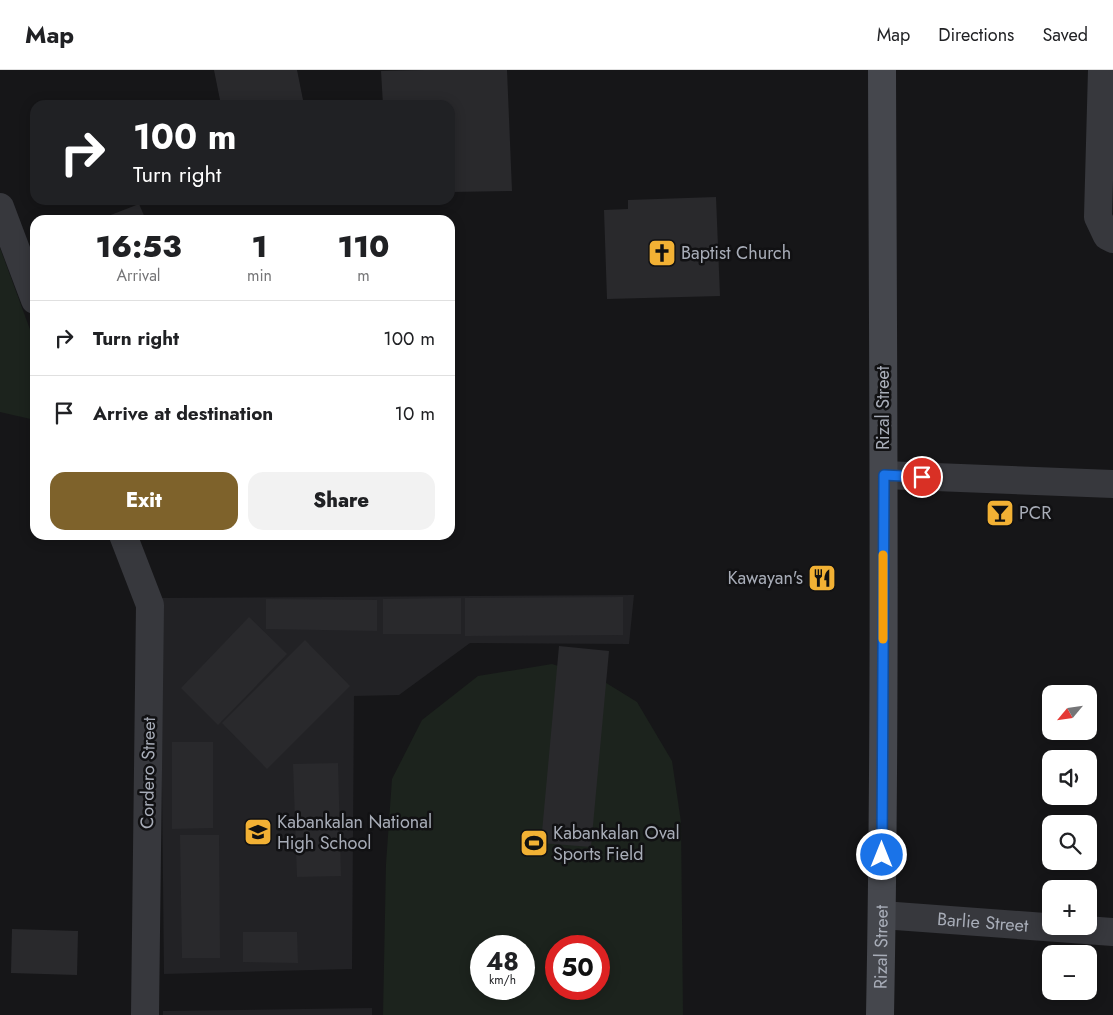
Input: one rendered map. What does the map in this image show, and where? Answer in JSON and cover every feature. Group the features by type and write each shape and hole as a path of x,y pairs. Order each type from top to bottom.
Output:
{"main road":[{"name":"Rizal Street","path":"880,1015 884,475 882,70"}],"street":[{"path":"1102,70 1098,218 1107,236 1113,239"},
{"path":"0,206 30,287"},
{"path":"884,475 1113,484"},
{"name":"Cordero Street","path":"125,540 150,605 145,1015"},
{"name":"Barlie Street","path":"882,915 1113,932"}],"shaded area":[{"path":"0,248 30,329 30,419 0,412"},
{"name":"Kabankalan National High School","path":"634,595 629,644 470,643 399,695 354,696 352,969 164,974 160,598"},
{"name":"Kabankalan Oval Sports Field","path":"552,664 603,681 637,702 672,761 681,822 683,1015 383,1015 386,864 392,779 422,720 478,676"},
{"path":"372,1008 372,1015 163,1015 163,1011"}],"building":[{"path":"214,70 297,70 303,100 220,100"},
{"path":"507,70 512,191 455,192 455,100 383,100 381,71"},
{"name":"Baptist Church","path":"716,197 720,296 607,299 604,210 628,209 628,200"},
{"path":"139,205 144,215 111,215"},
{"path":"623,597 623,635 465,636 465,598"},
{"path":"461,598 461,634 383,634 383,599"},
{"path":"266,599 377,600 377,631 266,629"},
{"path":"249,617 287,654 218,725 181,688"},
{"path":"305,640 350,686 267,769 222,723"},
{"path":"559,646 609,651 591,847 541,843"},
{"path":"172,742 213,742 213,828 172,829"},
{"path":"338,763 341,876 297,877 293,764"},
{"path":"180,835 219,835 220,958 182,958"},
{"path":"12,929 78,931 77,975 11,973"},
{"path":"243,932 297,932 298,963 243,962"}],"slow traffic":[{"path":"883,555 883,639"}],"place":[{"name":"Baptist Church","path":"662,253"},
{"name":"PCR","path":"1000,513"},
{"name":"Kawayan's","path":"822,578"},
{"name":"Kabankalan National High School","path":"258,832"},
{"name":"Kabankalan Oval Sports Field","path":"534,843"}],"route":[{"path":"882,855 884,475 922,477"}]}
